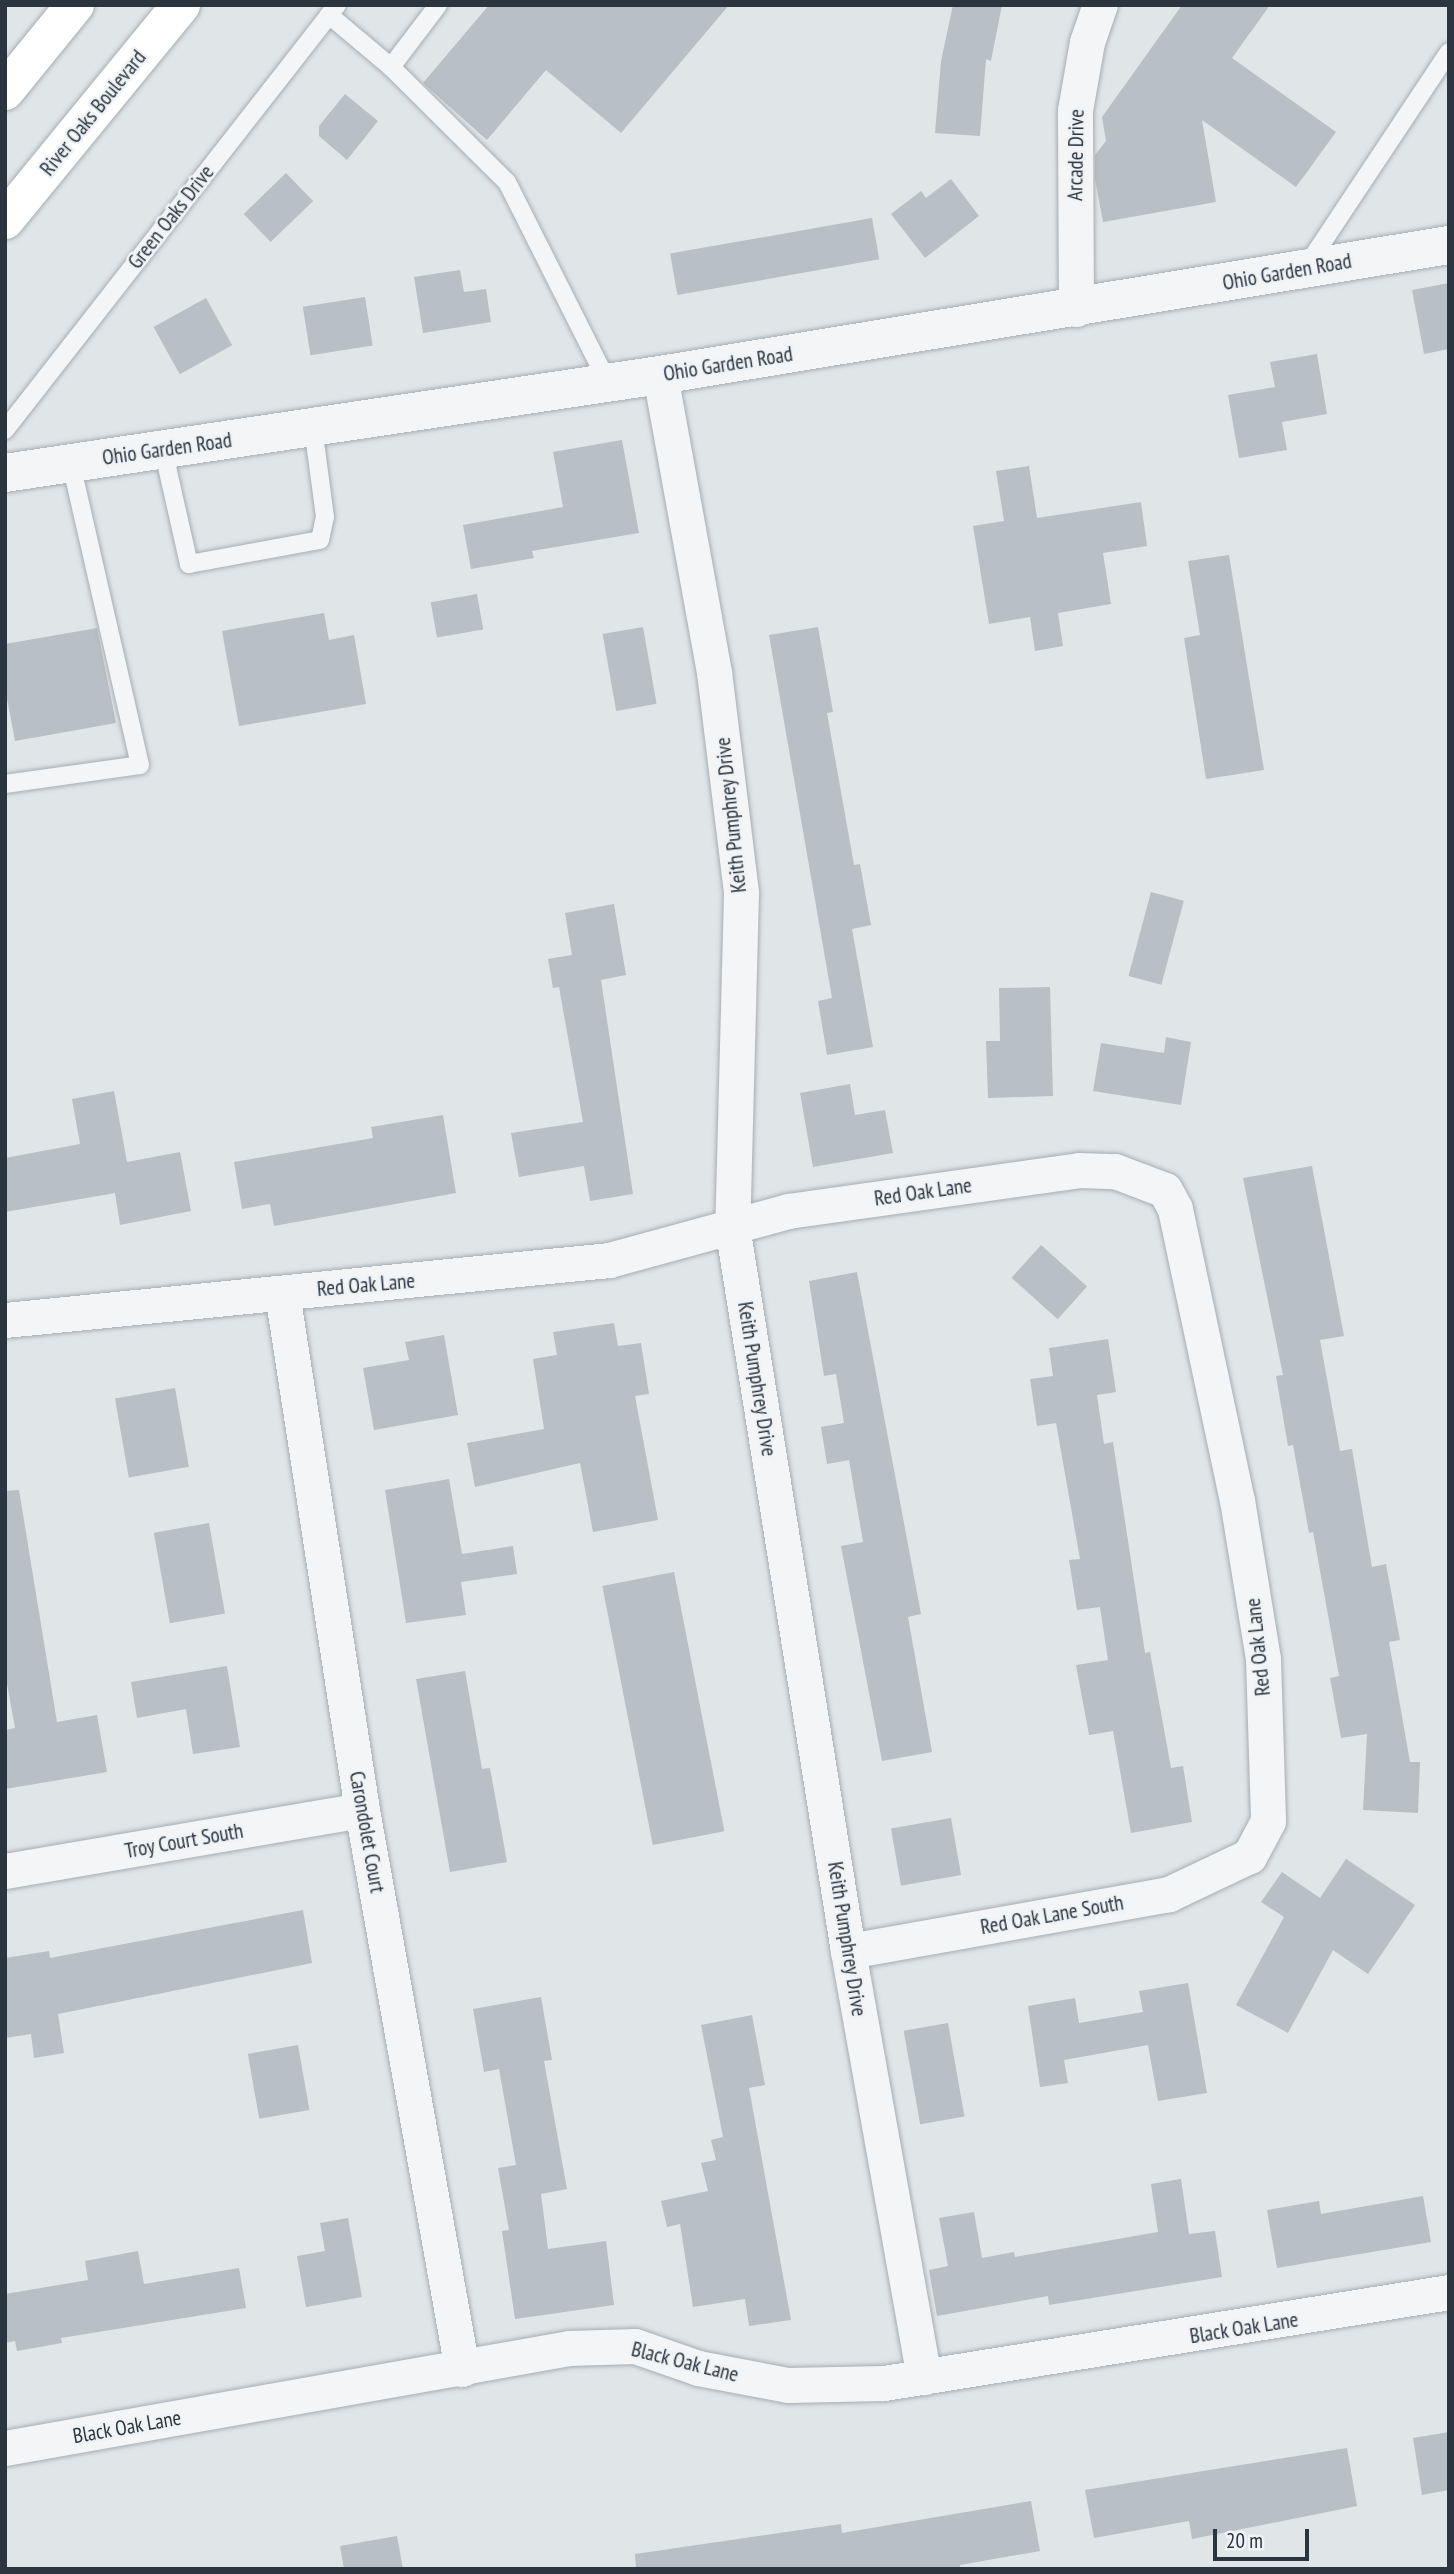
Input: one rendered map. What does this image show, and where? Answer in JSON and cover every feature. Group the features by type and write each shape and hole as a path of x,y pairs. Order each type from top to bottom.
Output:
{"main road":[{"path":"5,91 75,5"},
{"name":"River Oaks Boulevard","path":"5,220 181,5"}],"street":[{"name":"Arcade Drive","path":"1076,309 1075,110 1087,42 1100,5"},
{"name":"Ohio Garden Road","path":"5,473 660,375 1076,309 1449,245"},
{"name":"Keith Pumphrey Drive","path":"660,375 714,672 741,893 732,1226 848,1951 923,2377"},
{"name":"Red Oak Lane","path":"5,1320 609,1260 788,1212 1079,1170 1115,1171 1165,1190 1174,1209 1237,1500 1263,1659 1268,1821 1249,1856"},
{"name":"Carondolet Court","path":"282,1293 362,1810 462,2369"},
{"name":"Troy Court South","path":"5,1871 362,1810"},
{"name":"Red Oak Lane South","path":"848,1951 1169,1894 1249,1856"},
{"name":"Black Oak Lane","path":"5,2448 569,2348 635,2346 698,2368 788,2385 884,2383 1449,2292"}],"lane":[{"path":"391,67 438,5"},
{"path":"333,10 507,182 608,383"},
{"name":"Green Oaks Drive","path":"5,430 333,10"},
{"path":"1304,270 1449,52"},
{"path":"163,450 189,564 320,540 325,517 313,427"},
{"path":"5,784 140,765 71,463"}],"building":[{"path":"489,5 729,5 621,133 546,70 487,140 423,83"},
{"path":"953,5 1002,5 991,61 986,59 980,136 935,133 941,61"},
{"path":"1182,5 1270,5 1232,58 1336,132 1296,187 1202,120 1216,202 1103,222 1095,179 1095,155 1106,141 1102,117"},
{"path":"345,94 378,121 347,160 319,136 319,126"},
{"path":"286,173 313,201 271,242 244,214"},
{"path":"951,179 979,216 925,258 891,214 921,191 926,198"},
{"path":"872,218 879,259 677,295 670,254"},
{"path":"460,270 464,292 486,289 491,322 423,333 414,277"},
{"path":"1449,283 1449,349 1424,354 1412,290"},
{"path":"365,297 373,345 310,355 303,307"},
{"path":"206,298 232,345 180,374 154,327"},
{"path":"1317,354 1327,414 1282,422 1287,450 1239,458 1228,395 1275,387 1270,362"},
{"path":"622,440 639,533 532,551 534,558 471,569 463,525 563,507 553,452"},
{"path":"1029,466 1037,518 1141,502 1147,546 1103,553 1111,604 1058,613 1063,646 1035,651 1030,617 989,624 973,526 1004,521 996,471"},
{"path":"1229,555 1264,770 1206,779 1184,638 1200,635 1188,561"},
{"path":"477,594 483,629 437,638 431,602"},
{"path":"324,613 329,640 354,635 366,704 239,726 222,631"},
{"path":"643,627 657,704 616,711 603,634"},
{"path":"818,627 833,712 827,713 854,865 860,864 871,925 852,929 873,1047 827,1055 818,1001 832,998 769,635"},
{"path":"97,628 116,723 15,741 5,688 5,644"},
{"path":"1151,892 1184,901 1161,985 1128,976"},
{"path":"614,904 626,975 601,980 633,1194 590,1201 584,1166 519,1177 511,1133 583,1122 559,987 553,988 548,959 572,955 565,913"},
{"path":"1050,987 1053,1096 988,1098 986,1041 1000,1041 999,988"},
{"path":"1166,1037 1191,1042 1181,1105 1093,1091 1101,1043 1164,1053"},
{"path":"850,1084 855,1115 885,1110 893,1153 813,1167 800,1093"},
{"path":"114,1091 127,1162 180,1152 191,1211 120,1225 115,1193 5,1212 5,1158 80,1144 72,1099"},
{"path":"443,1115 456,1193 274,1226 270,1204 242,1209 234,1162 373,1138 371,1127"},
{"path":"1312,1166 1344,1336 1320,1340 1340,1451 1352,1449 1372,1567 1386,1564 1400,1640 1389,1642 1410,1762 1420,1762 1418,1813 1363,1810 1367,1734 1341,1738 1330,1678 1339,1676 1313,1532 1309,1533 1293,1445 1288,1446 1276,1376 1283,1375 1243,1178"},
{"path":"1041,1245 1087,1286 1058,1319 1012,1278"},
{"path":"857,1272 921,1614 908,1617 932,1752 882,1761 841,1546 863,1542 849,1460 827,1464 821,1427 844,1423 836,1374 824,1376 809,1281"},
{"path":"614,1323 618,1346 641,1343 649,1394 635,1396 658,1520 593,1532 580,1463 475,1487 467,1443 544,1429 533,1359 557,1355 553,1332"},
{"path":"444,1335 458,1415 374,1430 363,1368 409,1360 405,1342"},
{"path":"1108,1339 1116,1392 1097,1395 1104,1444 1113,1442 1145,1653 1150,1652 1171,1768 1183,1766 1192,1822 1131,1833 1113,1731 1089,1735 1076,1665 1108,1660 1100,1607 1077,1610 1069,1560 1080,1559 1056,1423 1037,1426 1030,1379 1053,1376 1049,1348"},
{"path":"175,1388 189,1467 129,1477 115,1399"},
{"path":"449,1479 462,1554 513,1546 517,1574 461,1582 466,1615 406,1623 385,1490"},
{"path":"19,1490 57,1722 97,1715 107,1772 5,1789 5,1730 15,1728 5,1673 5,1491"},
{"path":"209,1523 225,1614 170,1623 154,1533"},
{"path":"674,1572 724,1831 653,1845 602,1586"},
{"path":"227,1666 240,1747 193,1754 186,1709 137,1718 131,1682"},
{"path":"465,1671 482,1769 490,1768 507,1862 450,1872 416,1679"},
{"path":"951,1818 961,1875 901,1886 891,1829"},
{"path":"1346,1859 1415,1905 1368,1974 1333,1950 1288,2033 1236,2005 1284,1917 1261,1902 1282,1872 1320,1898"},
{"path":"303,1910 312,1963 58,2014 64,2053 34,2058 31,2034 5,2038 5,1958 49,1951 50,1958"},
{"path":"1188,1983 1207,2093 1158,2101 1148,2045 1064,2060 1068,2083 1040,2087 1028,2006 1075,1998 1079,2023 1143,2012 1139,1991"},
{"path":"541,1997 552,2060 544,2061 567,2189 541,2194 548,2249 606,2241 614,2305 515,2319 502,2231 509,2230 498,2168 516,2165 499,2069 484,2072 473,2009"},
{"path":"752,2015 765,2085 749,2088 791,2320 749,2326 745,2299 693,2307 680,2224 667,2227 661,2201 708,2191 701,2163 716,2160 711,2140 723,2137 701,2025"},
{"path":"948,2023 964,2117 920,2124 904,2031"},
{"path":"298,2045 309,2110 259,2119 248,2054"},
{"path":"1181,2179 1189,2234 1215,2231 1222,2277 1049,2305 1048,2296 937,2316 929,2270 948,2266 939,2218 974,2212 982,2258 1014,2252 1015,2257 1158,2232 1151,2184"},
{"path":"1423,2196 1431,2242 1277,2268 1267,2210 1319,2201 1321,2214"},
{"path":"348,2218 362,2297 306,2307 297,2256 325,2251 320,2223"},
{"path":"138,2251 144,2284 239,2268 246,2308 61,2338 62,2343 17,2351 15,2341 5,2343 5,2294 88,2280 85,2261"},
{"path":"1449,2432 1449,2490 1422,2495 1413,2438"},
{"path":"1347,2448 1357,2506 1192,2539 1189,2521 1094,2538 1085,2490"},
{"path":"1031,2501 1040,2551 960,2565 960,2569 636,2569 635,2554 841,2524 842,2533"},
{"path":"397,2536 403,2569 344,2569 340,2546"}]}
